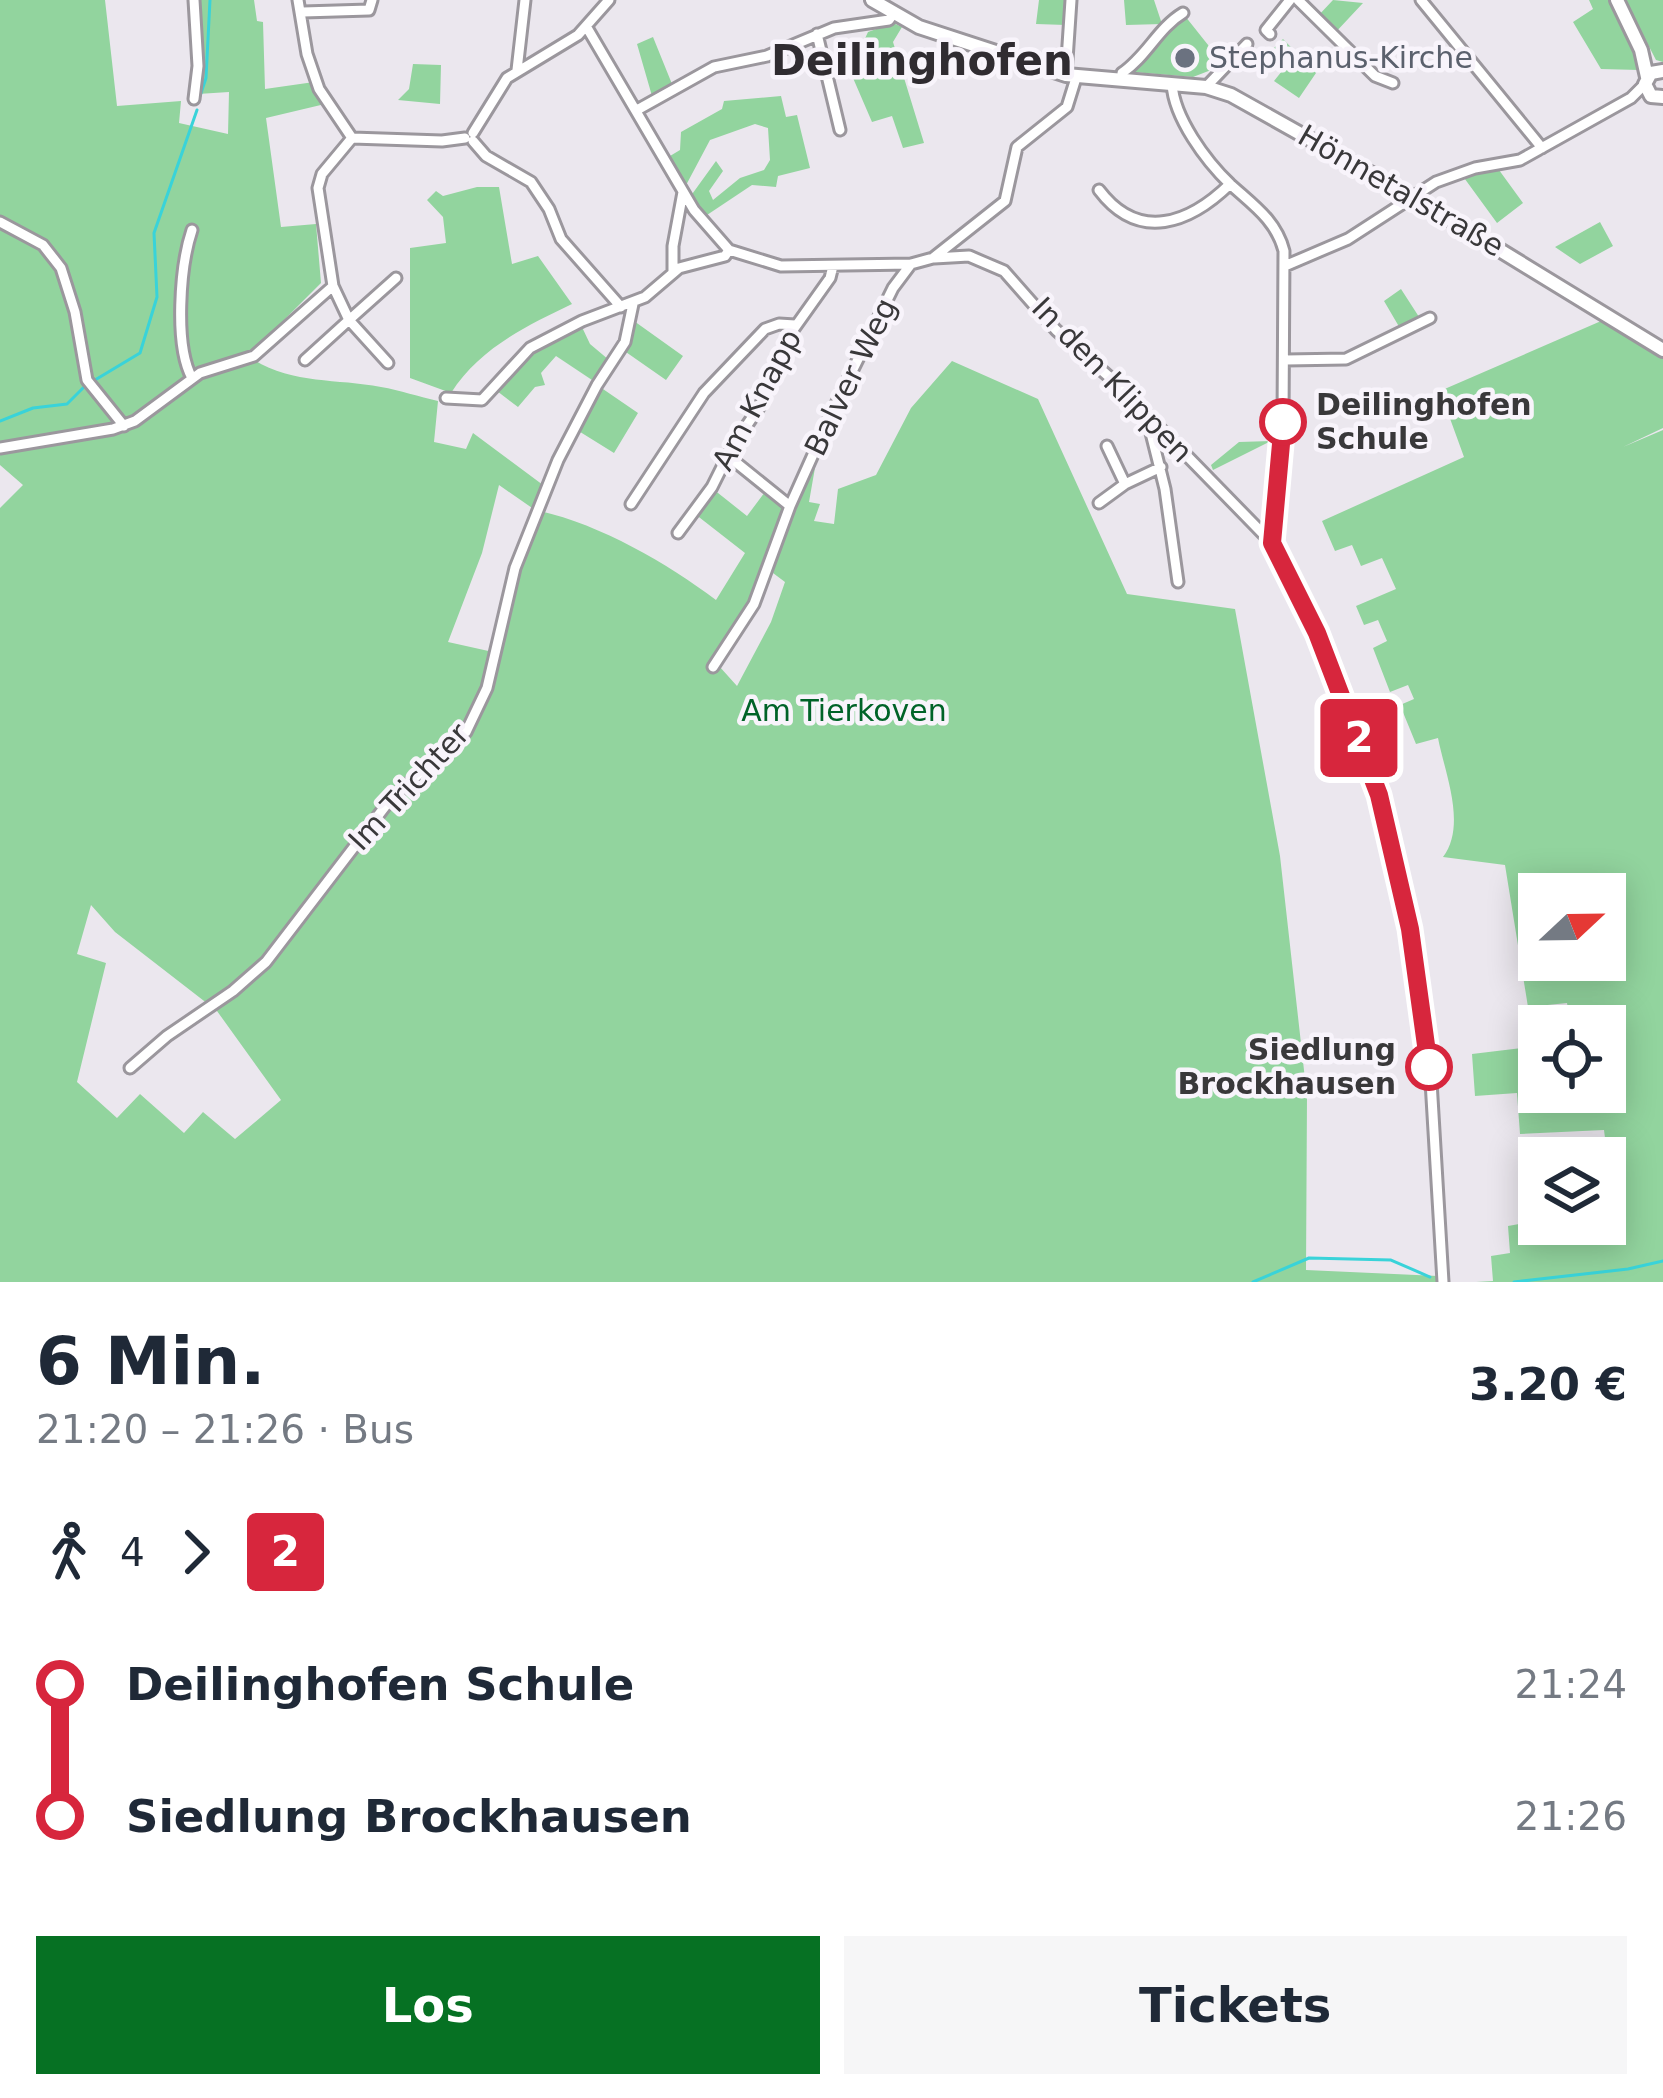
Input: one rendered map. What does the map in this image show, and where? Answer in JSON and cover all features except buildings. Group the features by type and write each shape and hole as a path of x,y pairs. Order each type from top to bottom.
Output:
{"main road":[{"name":"Hönnetalstraße","path":"872,0 945,36 1071,76 1206,87 1279,119 1663,350"},
{"path":"1617,0 1656,87"}],"street":[{"path":"194,0 198,66 194,100"},
{"path":"352,138 315,77 301,6 369,10 372,0"},
{"path":"518,70 525,0"},
{"path":"470,138 507,78 578,35 609,0"},
{"path":"1070,0 1071,76"},
{"path":"1270,34 1266,30 1294,0 1375,76 1393,83"},
{"path":"1421,0 1542,148"},
{"path":"637,110 714,67 767,56 834,28 889,20 894,13"},
{"path":"1122,80 1122,73 1157,34 1184,13"},
{"path":"586,26 702,222 729,250 781,266 911,264"},
{"path":"817,34 840,130"},
{"path":"1206,87 1247,44"},
{"name":"Balver Weg","path":"713,668 754,604 790,506 893,288 911,264 933,258 1005,201 1018,147 1067,106 1071,76"},
{"path":"1172,84 1193,135 1230,184 1274,226 1287,265 1286,360 1272,543 1317,633 1366,756 1394,856 1410,929 1431,1082 1443,1282"},
{"path":"1287,265 1348,239 1449,176 1520,160 1656,87"},
{"path":"352,138 442,142 470,138"},
{"path":"352,138 322,174 318,188 333,286 350,320 388,362"},
{"path":"470,138 486,156 531,182 561,239 627,305"},
{"path":"1099,190 1130,218 1156,223 1197,212 1230,184"},
{"path":"674,271 673,246 683,192"},
{"path":"0,222 43,245 61,268 75,312 88,384 124,426"},
{"path":"192,230 183,262 182,290 185,361 192,378"},
{"path":"446,398 482,400 530,348 582,321 627,305 674,271 725,256 729,250"},
{"name":"In den Klippen","path":"933,258 980,258 1004,271 1056,330 1158,425 1272,543"},
{"name":"Am Knapp","path":"678,533 712,487 760,406 796,325 830,278 833,266"},
{"path":"305,360 395,278"},
{"path":"0,449 124,426 152,412 192,378 254,356 333,286"},
{"name":"Im Trichter","path":"130,1068 266,962 390,800 466,732 488,688 515,568 558,460 597,385 626,342 627,305"},
{"path":"1286,360 1346,359 1430,318"},
{"path":"631,504 704,394 765,329 779,323 796,325"},
{"path":"1158,425 1150,428 1161,467 1178,582"},
{"path":"1107,446 1125,484"},
{"path":"728,456 790,506"},
{"path":"1099,503 1161,467"}],"green space":[{"name":"Am Tierkoven","path":"0,0 105,0 117,106 181,101 179,123 228,134 229,92 198,94 197,0 254,0 257,21 263,22 265,89 314,82 325,104 266,118 281,227 316,224 321,283 248,356 296,376 381,387 438,401 434,442 466,449 473,433 543,485 535,510 499,485 482,553 448,642 493,652 510,569 540,511 632,547 716,600 745,553 695,514 713,489 747,516 765,492 788,507 753,609 719,666 737,686 771,622 785,582 773,573 812,462 816,462 809,502 820,504 814,521 834,524 838,489 876,475 911,408 952,361 1038,399 1127,594 1235,609 1280,856 1307,1097 1306,1270 1438,1276 1440,1282 0,1282 0,508 23,485 0,465","holes":["91,905 115,932 217,1011 281,1100 235,1139 203,1112 184,1133 140,1094 117,1118 77,1082 106,963 77,954"]},
{"path":"1039,0 1067,0 1066,25 1036,24"},
{"path":"1124,0 1154,0 1162,24 1126,25"},
{"path":"1333,0 1363,3 1334,34 1317,17"},
{"path":"1589,0 1612,0 1638,54 1639,70 1601,69 1573,22 1593,9"},
{"path":"1625,0 1663,0 1663,62 1656,60"},
{"path":"1185,16 1224,65 1193,77 1133,72 1173,23"},
{"path":"893,23 902,27 893,42 924,143 903,148 892,116 872,122 850,71 868,32"},
{"path":"653,37 672,84 652,96 637,44"},
{"path":"1283,39 1316,73 1299,98 1274,81 1282,71 1272,50"},
{"path":"413,64 441,65 440,104 398,100 409,89"},
{"path":"781,96 786,117 797,115 810,168 778,176 776,187 752,185 704,217 690,197 716,161 723,171 709,191 713,200 740,178 764,170 770,160 768,128 755,124 710,140 684,189 665,159 680,150 681,132 722,109 724,101"},
{"path":"1499,170 1523,203 1497,223 1462,175"},
{"path":"499,187 512,264 538,256 572,304 489,351 451,393 410,378 410,248 446,243 443,217 427,200 436,191 443,196"},
{"path":"1600,222 1613,246 1580,264 1555,247"},
{"path":"1401,289 1421,320 1401,330 1384,301"},
{"path":"1608,318 1663,357 1663,428 1623,447 1663,430 1663,1282 1476,1282 1493,1281 1491,1256 1510,1253 1508,1226 1518,1224 1518,1245 1626,1245 1626,1137 1605,1137 1604,1130 1520,1134 1518,1113 1626,1113 1626,1005 1528,1005 1524,981 1626,981 1626,873 1518,873 1518,945 1505,865 1443,857 1454,815 1438,738 1416,744 1400,705 1414,699 1408,685 1390,692 1373,648 1387,641 1378,620 1364,625 1356,606 1396,589 1382,558 1361,566 1352,545 1335,551 1322,521 1464,457 1440,391"},
{"path":"634,321 683,356 666,380 623,350"},
{"path":"581,325 590,344 609,360 595,382 556,356 541,373 545,385 535,387 518,407 497,391 530,351"},
{"path":"600,387 638,413 614,453 577,430"},
{"path":"1271,441 1213,470 1211,465 1239,442"},
{"path":"1518,1049 1518,1107 1517,1093 1475,1096 1472,1054"}],"waterway":[{"path":"200,96 206,78 210,0"},
{"path":"0,421 33,408 67,404 85,386 140,353 157,297 154,233 197,110"},
{"path":"1253,1282 1309,1258 1391,1260 1430,1277"},
{"path":"1514,1282 1663,1261"}],"bus line":[{"name":"2","path":"1283,422 1272,543 1317,633 1379,795 1410,929 1429,1067"}],"place":[{"name":"Stephanus-Kirche","path":"1185,58"},
{"name":"Deilinghofen Schule","path":"1283,422"},
{"name":"Siedlung Brockhausen","path":"1429,1067"}],"district":[{"name":"Deilinghofen","path":"922,60"}]}
